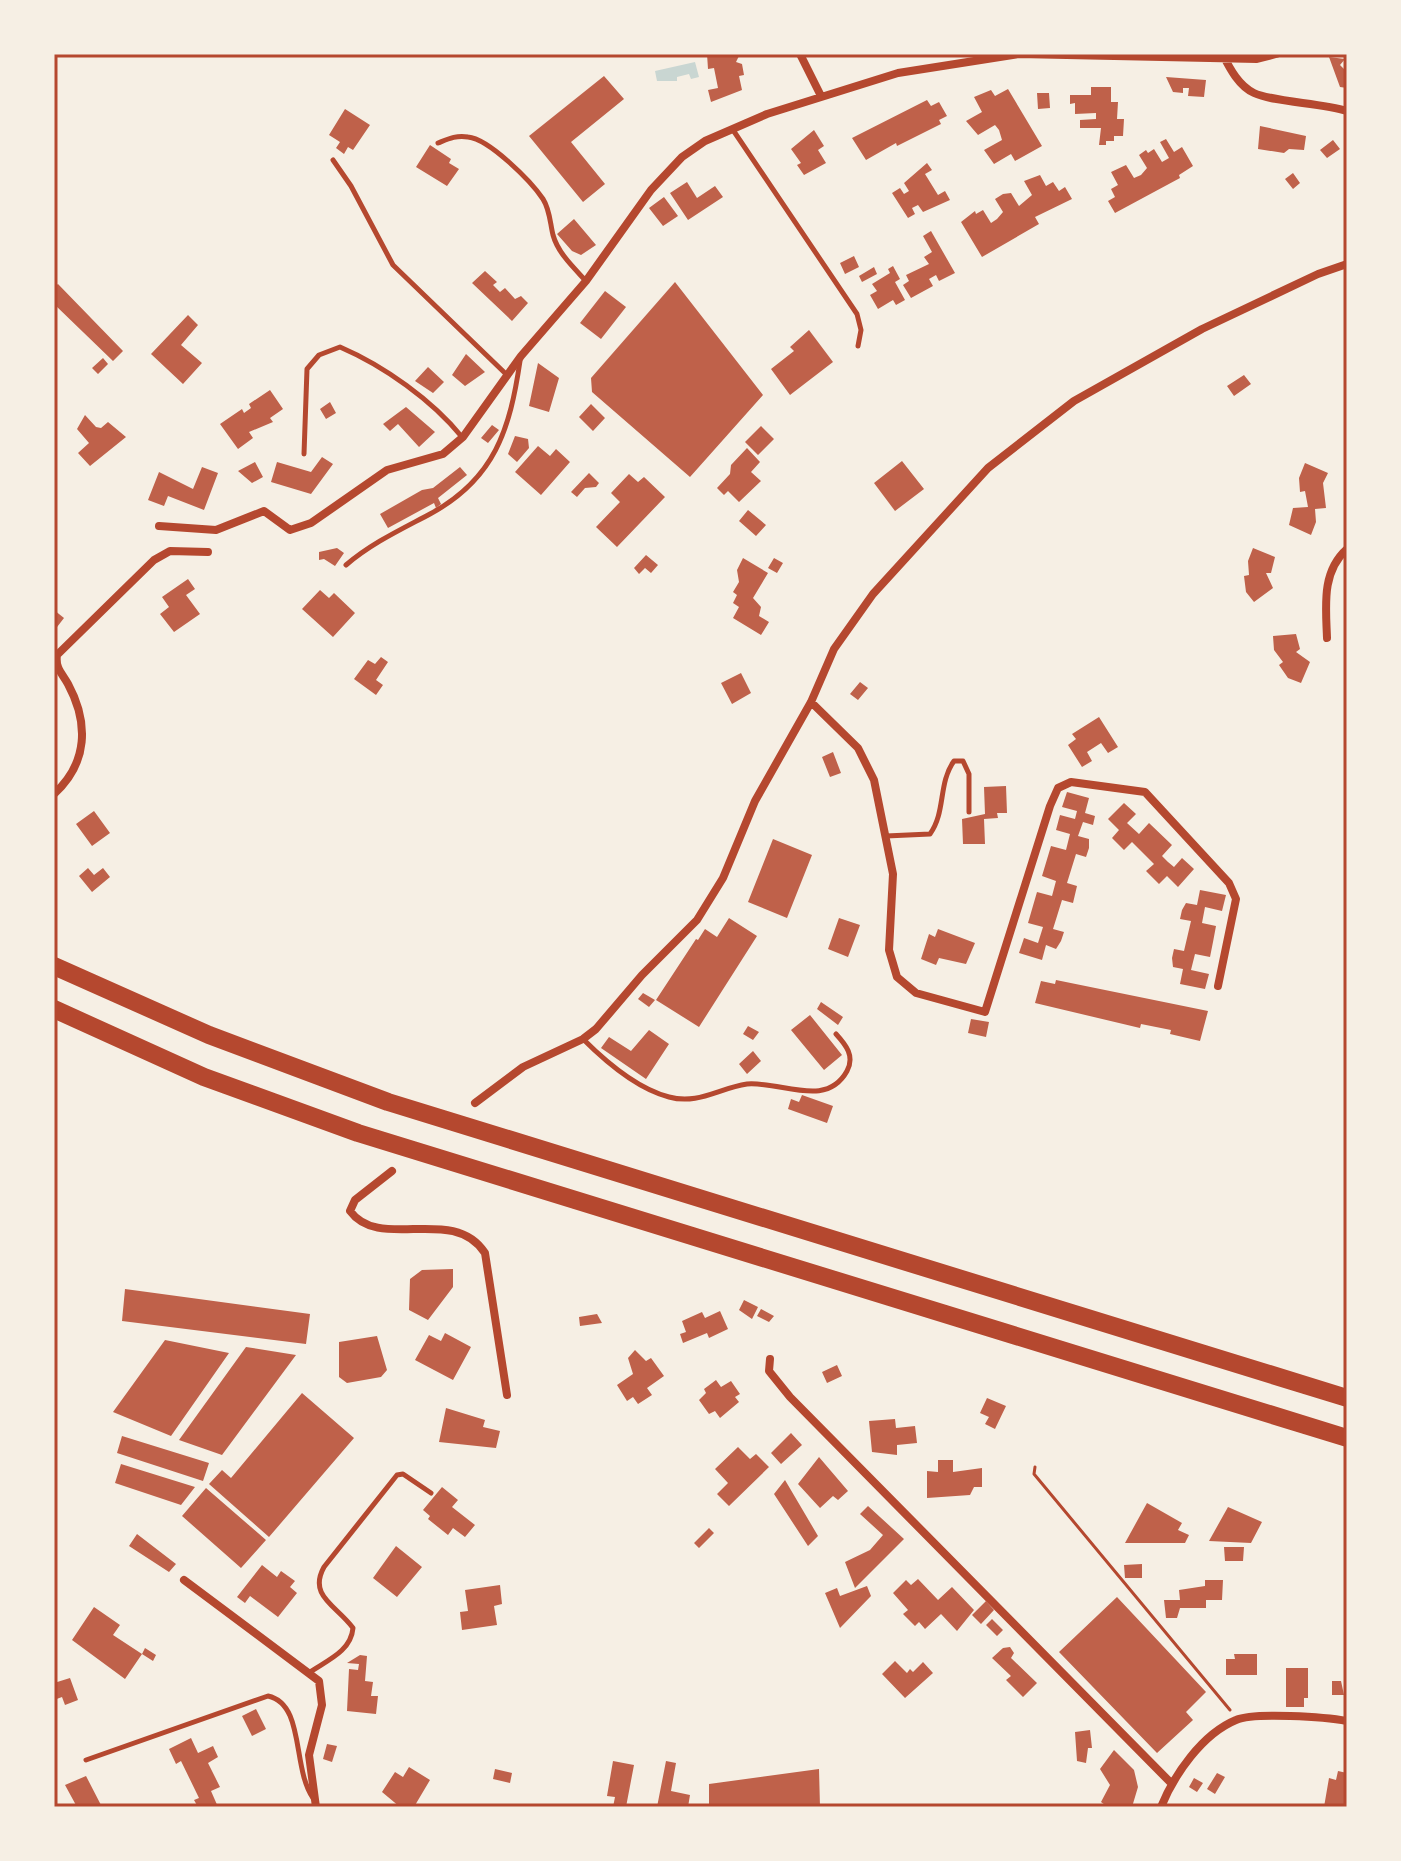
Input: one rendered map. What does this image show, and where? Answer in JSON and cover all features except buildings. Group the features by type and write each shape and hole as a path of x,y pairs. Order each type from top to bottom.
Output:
{"highway":[{"path":"54,966 209,1035 388,1102 1347,1398"},
{"path":"54,1009 204,1077 358,1133 1347,1438"}],"street":[{"path":"800,54 821,96"},
{"path":"159,526 216,530 264,511 290,530 311,523 387,470 443,454 463,437 509,377 521,356 586,281 651,190 682,157 732,129 821,96 898,73 1019,54 1257,59 1276,54"},
{"path":"1223,56 1237,79 1255,93 1321,103 1347,111"},
{"path":"475,1103 523,1067 583,1039 697,920 723,878 755,801 811,702 834,649 873,594 988,468 1074,401 1202,329 1347,264"},
{"path":"1327,638 1325,589 1338,557 1347,549"},
{"path":"54,794 70,779 82,749 83,717 56,665 57,655 154,560 170,551 208,552"},
{"path":"811,702 858,748 874,780 893,874 889,950 897,977 916,993 985,1012 1058,788 1071,782 1145,792 1229,883 1236,899 1218,986"},
{"path":"392,1171 355,1200 350,1211 358,1222 374,1227 457,1231 475,1238 485,1253 507,1395"},
{"path":"770,1359 769,1371 790,1397 1171,1783"},
{"path":"184,1580 319,1681 322,1705 309,1755 316,1804"},
{"path":"1161,1807 1171,1783 1211,1735 1238,1719 1325,1717 1347,1721"}],"lane":[{"path":"732,129 857,314 861,330 858,346"},
{"path":"438,143 454,136 471,137 489,145 514,168 543,199 554,238 564,256 586,281"},
{"path":"333,160 393,265 509,377"},
{"path":"304,454 307,369 319,355 340,347 410,390 447,418 463,437"},
{"path":"346,565 370,545 434,512 488,466 502,442 515,397 521,356"},
{"path":"886,836 930,834 938,824 945,773 954,761 963,761 969,774 969,812"},
{"path":"583,1039 633,1079 666,1097 688,1101 746,1084 824,1093 840,1084 850,1065 848,1046 836,1034"},
{"path":"310,1672 344,1650 352,1639 353,1628 319,1592 317,1579 324,1567 397,1475 403,1474 431,1493"},
{"path":"86,1760 268,1696 280,1699 289,1710 298,1764 306,1788 316,1804"}],"path":[{"path":"1035,1467 1034,1474 1091,1547 1238,1719"}],"shaded area":[{"path":"695,62 699,77 691,79 689,74 677,77 677,81 657,81 655,71"}]}
